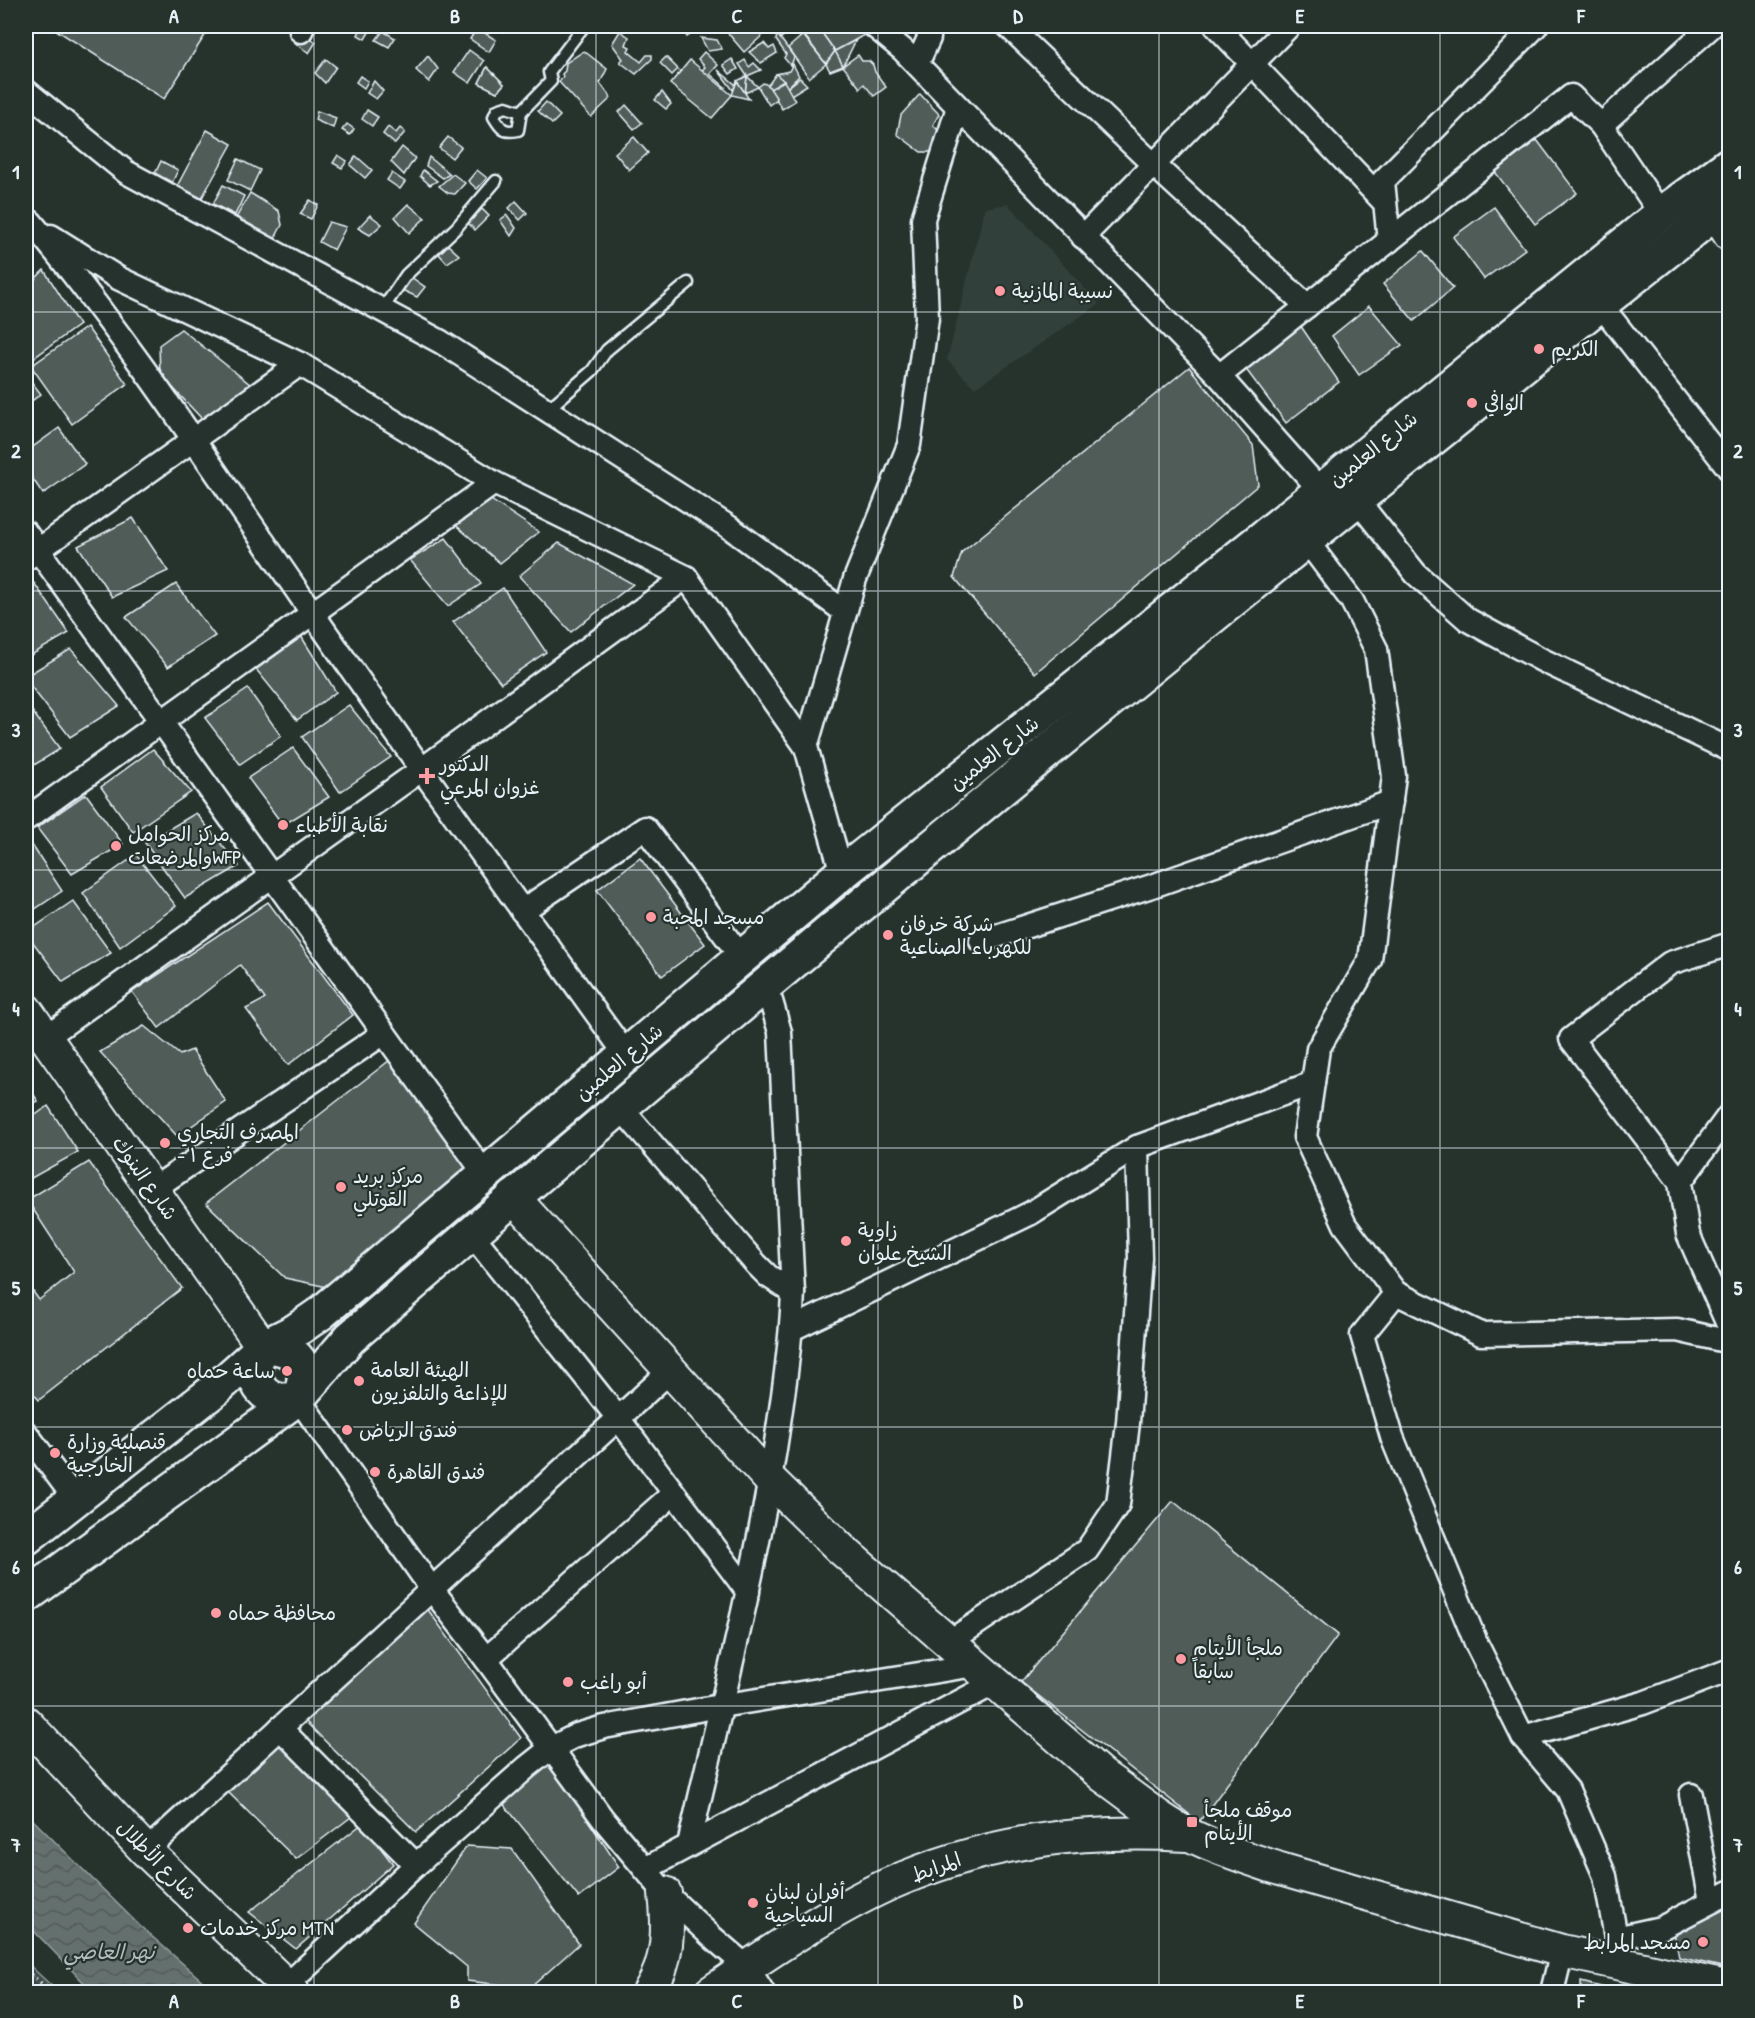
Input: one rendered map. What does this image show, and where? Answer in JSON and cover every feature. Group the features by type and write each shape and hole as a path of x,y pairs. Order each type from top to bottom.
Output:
{"main road":[{"name":"شارع العلمين","path":"26,1538 216,1389 263,1347 321,1313 842,873 1321,491 1661,214 1730,164"},
{"name":"شارع العلمين","path":"26,1596 298,1398 350,1338 760,988 1306,541 1600,304 1725,216"},
{"name":"شارع البنوك","path":"26,1010 263,1347"},
{"path":"513,1197 770,1480 841,1549 1104,1776 1149,1809 1190,1835 1236,1855 1562,1951 1616,1950 1730,1988"},
{"path":"263,1347 283,1348 299,1360 304,1379 303,1389 298,1398"},
{"name":"شارع الأطلال","path":"26,1723 146,1851 289,1989"},
{"name":"المرابط","path":"711,1992 755,1980 846,1906 886,1885 927,1868 1024,1842 1090,1834 1190,1835"},
{"path":"649,1992 665,1957 669,1924 665,1893"}],"street":[{"path":"874,26 917,64 1219,376 1321,491"},
{"path":"917,64 929,38 929,26"},
{"path":"1008,26 1154,165 1308,306"},
{"path":"1216,26 1385,203"},
{"path":"1083,237 1289,26"},
{"path":"1601,125 1712,26"},
{"path":"1389,241 1383,181 1527,29"},
{"path":"26,91 126,172 441,342 729,527 845,612"},
{"path":"1219,376 1571,96 1601,125 1661,214"},
{"path":"806,747 855,579 909,445 927,318 923,219 958,107"},
{"path":"27,220 118,278 300,364 494,483 686,577 806,747 842,873"},
{"path":"27,220 68,267 194,441 421,770 627,1056"},
{"path":"1600,304 1730,470"},
{"path":"300,364 194,441 30,548 161,722 485,1174"},
{"path":"26,819 311,612 494,483"},
{"path":"1357,500 1416,574 1468,620 1542,660 1730,750"},
{"path":"1306,541 1352,601 1376,649 1394,776 1370,960 1318,1049 1305,1137 1345,1225 1396,1293 1481,1334 1677,1330 1730,1342"},
{"path":"45,1038 421,770 686,577"},
{"path":"981,941 1158,884 1391,802"},
{"path":"522,911 645,828 742,958"},
{"path":"1730,944 1670,963 1571,1040 1680,1182 1688,1234 1730,1329"},
{"path":"689,1845 748,1592 770,1480 792,1329 794,1292 780,1032 771,1001 760,988"},
{"path":"153,1189 384,1033"},
{"path":"792,1329 1031,1213 1137,1147 1313,1083"},
{"path":"620,1107 756,1264 768,1276 794,1292"},
{"path":"1680,1182 1730,1114"},
{"path":"949,1642 1087,1550 1118,1504 1128,1423 1140,1258 1137,1147"},
{"path":"471,1233 618,1418 748,1592"},
{"path":"1396,1293 1362,1335 1392,1437 1477,1645 1523,1737 1568,1790 1605,1876 1616,1950 1720,1896 1691,1795"},
{"path":"146,1851 670,1371"},
{"path":"298,1398 431,1588 603,1819 665,1893 755,1980"},
{"path":"26,1433 75,1499"},
{"path":"486,1659 674,1494"},
{"path":"1523,1737 1643,1703 1730,1670"},
{"path":"289,1989 416,1865 551,1748 577,1735 604,1727 720,1706 985,1674"},
{"path":"645,1869 985,1674"},
{"path":"280,1728 416,1865"},
{"path":"1552,1992 1562,1951"}],"lane":[{"path":"521,112 551,81 549,72 584,26"},
{"path":"382,310 406,275 456,228 496,181"},
{"path":"547,410 592,371 607,350 688,283"}],"path":[{"path":"26,1971 52,1992"}],"shaded area":[{"path":"1008,204 1099,304 975,388 947,360 985,208"},
{"path":"26,1962 58,1992 26,1992"}],"water":[{"name":"نهر العاصي","path":"26,1813 140,1926 215,1992 93,1992 26,1923"}],"building":[{"path":"50,26 211,26 164,99"},
{"path":"362,26 371,29 365,39 358,35"},
{"path":"680,26 696,26 699,29 687,37"},
{"path":"734,26 737,31 757,26 764,34 744,52 727,32"},
{"path":"788,26 791,31 779,39 776,31"},
{"path":"794,26 806,26 809,31 800,37"},
{"path":"811,26 817,26 835,51 826,64 804,35"},
{"path":"817,26 861,26 868,33 835,51"},
{"path":"477,28 496,40 489,52 470,39"},
{"path":"383,31 395,38 389,47 376,40"},
{"path":"620,31 629,37 626,45 630,47 628,51 641,62 647,55 652,55 652,59 636,74 620,62 623,59 612,44"},
{"path":"302,33 316,42 309,53 294,42"},
{"path":"777,34 794,57 791,66 784,58 786,54 776,40"},
{"path":"803,35 826,64 809,78 788,48"},
{"path":"701,38 717,40 722,49 708,51"},
{"path":"856,40 843,66 835,51"},
{"path":"764,43 769,49 774,46 777,53 761,63 749,52"},
{"path":"469,50 484,61 470,83 454,72"},
{"path":"584,51 607,69 600,83 611,98 591,117 559,82 563,77 566,63"},
{"path":"835,51 843,66 830,71 826,64"},
{"path":"704,52 718,65 710,74 725,87 718,88 713,94 695,78 705,67 698,59"},
{"path":"858,55 862,61 869,61 873,65 875,72 886,87 874,96 864,84 860,88 843,66"},
{"path":"428,56 438,69 429,82 416,70"},
{"path":"666,57 678,69 672,75 660,63"},
{"path":"326,59 336,67 325,83 315,73"},
{"path":"732,59 738,69 730,74 723,65"},
{"path":"690,60 732,95 712,118 670,84"},
{"path":"745,60 749,67 754,63 761,70 747,76 739,64"},
{"path":"793,64 799,76 787,88 776,74 789,71"},
{"path":"487,67 504,84 497,92 479,83"},
{"path":"487,67 504,84 497,92 479,83"},
{"path":"718,70 736,85 733,90"},
{"path":"776,74 784,81 771,90 768,85"},
{"path":"360,76 368,81 364,88 356,82"},
{"path":"747,76 758,87 745,93"},
{"path":"747,76 745,93 737,81"},
{"path":"800,78 807,85 791,95 787,88"},
{"path":"374,81 383,91 376,99 367,93"},
{"path":"737,81 749,99 732,95"},
{"path":"784,81 795,101 782,109 770,89"},
{"path":"763,83 768,85 777,99 769,105 758,87"},
{"path":"662,92 671,104 666,109 655,100"},
{"path":"920,94 939,114 933,125 940,132 934,152 921,152 897,134 901,115"},
{"path":"546,102 560,116 552,124 538,111"},
{"path":"626,105 642,123 634,129 619,112"},
{"path":"367,110 378,117 372,126 362,119"},
{"path":"317,111 336,118 333,128 315,120"},
{"path":"347,124 354,129 350,135 342,130"},
{"path":"388,127 396,133 400,128 405,132 395,144 383,134"},
{"path":"207,130 232,144 199,203 175,190"},
{"path":"448,137 461,147 452,158 439,148"},
{"path":"634,137 648,153 629,170 615,153"},
{"path":"1537,140 1577,193 1535,224 1495,172"},
{"path":"402,147 415,158 404,175 391,162"},
{"path":"338,155 347,161 342,168 333,163"},
{"path":"356,156 372,170 365,178 350,165"},
{"path":"429,157 450,174 443,178 426,166"},
{"path":"238,159 260,170 250,191 228,180"},
{"path":"161,161 178,170 170,187 153,178"},
{"path":"423,170 437,181 430,185 420,176"},
{"path":"477,170 487,178 477,189 468,181"},
{"path":"392,173 405,182 400,189 387,180"},
{"path":"453,174 465,183 455,194 448,193 439,186"},
{"path":"223,185 244,196 235,215 213,204"},
{"path":"250,193 279,211 282,225 274,240 236,218"},
{"path":"310,200 318,205 311,219 300,214"},
{"path":"516,201 527,213 520,220 509,208"},
{"path":"408,204 425,218 409,233 395,217"},
{"path":"1494,207 1525,249 1484,279 1453,237"},
{"path":"482,209 489,216 475,230 468,223"},
{"path":"370,215 382,224 370,235 358,228"},
{"path":"507,215 516,228 511,236 500,220"},
{"path":"329,222 346,227 334,250 319,242"},
{"path":"448,245 459,255 447,263 439,254"},
{"path":"1423,251 1453,288 1414,321 1383,284"},
{"path":"44,270 79,325 28,362 26,358 26,288"},
{"path":"411,277 425,287 417,297 402,290"},
{"path":"1369,306 1402,345 1359,375 1332,336"},
{"path":"1298,322 1339,382 1286,423 1245,368"},
{"path":"87,327 127,384 72,424 31,366"},
{"path":"181,329 256,389 204,421 160,374 159,345"},
{"path":"1189,367 1253,445 1258,485 1035,673 954,577 962,552"},
{"path":"27,376 41,394 26,405 26,378"},
{"path":"59,428 85,464 43,494 26,469 26,452"},
{"path":"488,498 539,532 500,563 452,522"},
{"path":"133,518 168,571 112,597 78,546"},
{"path":"446,538 481,584 448,606 410,560"},
{"path":"559,543 633,584 571,632 519,576"},
{"path":"34,583 69,633 26,658 26,588"},
{"path":"176,584 215,636 168,667 126,617"},
{"path":"503,588 546,652 501,683 453,622"},
{"path":"301,636 336,692 297,720 255,668"},
{"path":"71,649 119,706 70,737 26,680 26,676"},
{"path":"248,689 281,736 240,764 205,718"},
{"path":"26,703 60,749 26,770"},
{"path":"349,705 391,757 340,792 302,737"},
{"path":"293,748 329,797 283,825 248,778"},
{"path":"153,749 191,792 133,832 101,787"},
{"path":"86,794 123,844 72,874 37,828"},
{"path":"196,813 239,866 185,898 145,843"},
{"path":"28,839 62,891 26,915 26,841"},
{"path":"136,855 176,906 120,947 83,893"},
{"name":"مسجد المحبة","path":"640,858 705,944 662,976 597,890"},
{"path":"73,901 111,953 63,982 26,933"},
{"path":"268,902 353,1015 288,1065 246,1009 265,999 240,965 159,1028 132,992"},
{"path":"144,1026 180,1055 192,1050 226,1102 177,1136 100,1052"},
{"name":"مركز بريد القوتلي","path":"390,1060 476,1171 327,1287 285,1278 206,1203"},
{"path":"26,1083 38,1101 26,1108"},
{"path":"48,1106 78,1152 26,1181 26,1122"},
{"path":"89,1162 182,1288 39,1400 26,1385 26,1282 39,1300 74,1272 27,1200"},
{"name":"ملجأ الأيتام سابقاً","path":"1173,1501 1338,1635 1199,1822 1021,1682"},
{"path":"421,1600 521,1738 416,1832 300,1716"},
{"path":"285,1741 355,1814 296,1859 226,1790"},
{"path":"544,1754 619,1867 579,1898 498,1797"},
{"path":"362,1824 393,1864 296,1949 249,1912"},
{"path":"467,1846 512,1849 579,1944 530,1988 467,1981 467,1967 414,1923"},
{"name":"مسجد المرابط","path":"1730,1900 1730,1969 1679,1957 1673,1928"},
{"path":"1581,1982 1621,1992 1581,1992"}],"place":[{"name":"نسيبة المازنية","path":"1000,291"},
{"name":"الكريم","path":"1539,349"},
{"name":"الوافي","path":"1472,403"},
{"name":"الدكتور غزوان المرعي","path":"427,776"},
{"name":"نقابة الأطباء","path":"283,825"},
{"name":"مركز الحوامل والمرضعاتWFP","path":"116,846"},
{"name":"مسجد المحبة","path":"651,917"},
{"name":"شركة خرفان للكهرباء الصناعية","path":"888,935"},
{"name":"المصرف التجاري - فرع ١","path":"165,1143"},
{"name":"مركز بريد القوتلي","path":"341,1187"},
{"name":"زاوية الشيخ علوان","path":"846,1241"},
{"name":"ساعة حماه","path":"287,1371"},
{"name":"الهيئة العامة للإذاعة والتلفزيون","path":"359,1381"},
{"name":"فندق الرياض","path":"347,1430"},
{"name":"قنصلية وزارة الخارجية","path":"55,1453"},
{"name":"فندق القاهرة","path":"375,1472"},
{"name":"محافظة حماه","path":"216,1613"},
{"name":"ملجأ الأيتام سابقاً","path":"1181,1659"},
{"name":"أبو راغب","path":"568,1682"},
{"name":"موقف ملجأ الأيتام","path":"1192,1822"},
{"name":"أفران لبنان السياحية","path":"753,1903"},
{"name":"مركز خدمات MTN","path":"188,1928"},
{"name":"مسجد المرابط","path":"1703,1942"}]}
